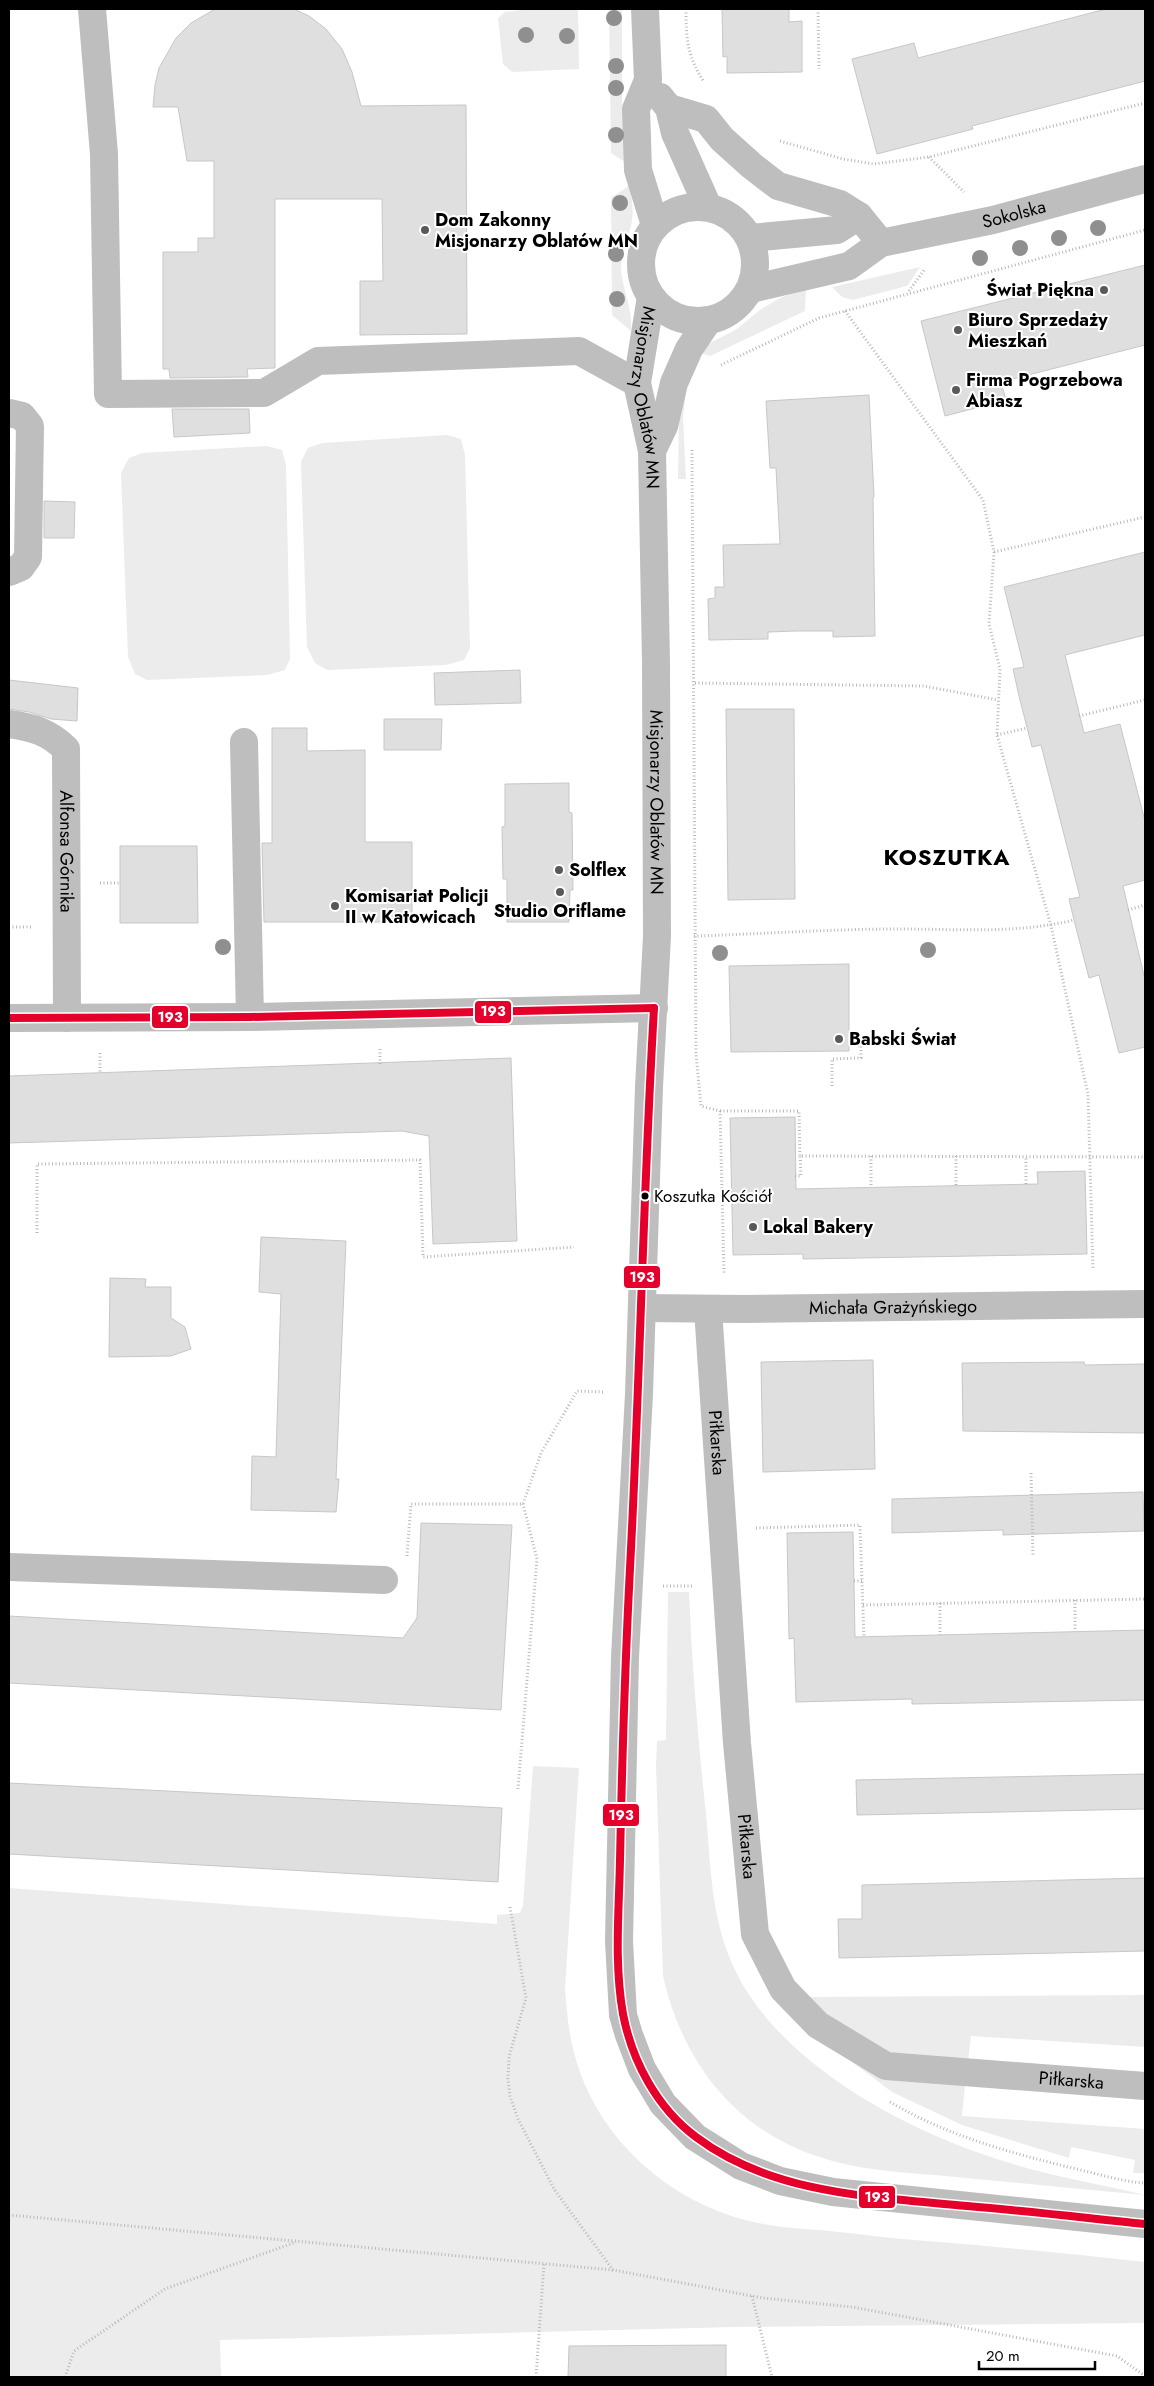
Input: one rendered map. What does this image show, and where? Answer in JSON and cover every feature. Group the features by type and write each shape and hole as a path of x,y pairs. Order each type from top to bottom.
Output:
{"street":[{"path":"92,9 104,154 108,394 264,393 318,361 579,351 637,383"},
{"path":"645,9 648,80 636,109 638,170 656,225"},
{"path":"648,80 669,108 675,133 708,207"},
{"path":"669,108 706,119 722,139 778,186 840,204 860,216 881,243"},
{"name":"Sokolska","path":"751,289 849,266 881,243 993,220 1145,179"},
{"path":"689,207 708,207 733,217 750,238 756,263 751,289 734,311 708,321 686,321 666,312 651,297 643,279 641,260 645,242 656,225 670,214 689,207"},
{"path":"750,238 836,230 860,216"},
{"name":"Misjonarzy Oblatów MN","path":"651,297 637,383 652,451 656,680 657,936 648,1097 642,1308 625,1657 619,1941 623,2015 642,2070 663,2104 695,2137 741,2166 780,2181 833,2192 1145,2224"},
{"path":"652,451 664,426 674,383 689,349 708,321"},
{"path":"9,413 22,416 30,426 28,557 21,568 9,572"},
{"name":"Alfonsa Górnika","path":"9,724 33,728 54,737 66,749 67,1018"},
{"path":"244,742 250,1017"},
{"path":"9,1018 250,1017 654,1008"},
{"name":"Michała Grażyńskiego","path":"642,1308 708,1309 1145,1304"},
{"name":"Piłkarska","path":"708,1309 737,1743 755,1934 783,1989 818,2025 886,2066 1145,2086"},
{"path":"9,1566 384,1580"}],"path":[{"path":"686,9 686,43 695,68 710,90"},
{"path":"818,9 819,69"},
{"path":"777,140 843,159 874,164 929,156 1145,103"},
{"path":"929,156 993,220"},
{"path":"714,369 820,318 909,292 1145,230"},
{"path":"845,311 983,500 994,552 989,624 1000,669 997,735 1051,926 1088,1094 1093,1273"},
{"path":"692,445 695,683 694,936 696,1054 701,1106 720,1111 799,1112 801,1176 796,1176"},
{"path":"994,552 1145,517"},
{"path":"695,683 924,686 998,700"},
{"path":"1079,716 1145,700"},
{"path":"997,735 1027,728"},
{"path":"1128,910 1145,905"},
{"path":"687,936 898,929 1001,930 1051,926 1074,920"},
{"path":"9,927 31,927"},
{"path":"380,1040 380,1064"},
{"path":"832,1086 832,1059 861,1058 861,1046 849,1046"},
{"path":"720,1111 724,1280"},
{"path":"800,1156 1145,1157"},
{"path":"871,1156 871,1187"},
{"path":"956,1156 956,1186"},
{"path":"1026,1156 1026,1184"},
{"path":"37,1233 37,1164 420,1160 423,1257 574,1247"},
{"path":"518,1789 536,1559 523,1504 541,1453 577,1392 604,1392"},
{"path":"1030,1473 1033,1555"},
{"path":"384,1580 406,1580 411,1504 523,1504"},
{"path":"722,1528 860,1525 864,1637"},
{"path":"854,1581 862,1580"},
{"path":"661,1586 698,1586"},
{"path":"864,1605 1145,1599"},
{"path":"1075,1600 1075,1631"},
{"path":"940,1603 940,1635"},
{"path":"510,1906 526,1998 509,2058 510,2096 518,2119 554,2189 613,2270"},
{"path":"887,2100 944,2130 986,2145 1035,2159 1145,2183"},
{"path":"9,2214 613,2270 752,2296 852,2307 1118,2356 1145,2376"},
{"path":"65,2377 74,2350 166,2289 298,2242"},
{"path":"536,2377 544,2264"},
{"path":"752,2296 772,2377"}],"shaded area":[{"path":"529,9 578,9 579,69 512,72 503,64 498,18 505,12"},
{"path":"622,10 622,100 625,162 611,153 609,11"},
{"path":"630,185 633,216 622,253 621,265 630,314 631,331 612,315 611,198"},
{"path":"920,267 907,286 853,300 842,297 832,287"},
{"path":"806,289 805,311 710,356 700,353 710,343 737,329 761,309 782,297"},
{"path":"687,379 683,418 686,479 678,479 679,412"},
{"path":"447,435 461,439 465,455 470,648 464,660 446,665 327,670 315,663 307,647 301,462 308,448 322,443"},
{"path":"267,446 282,450 286,465 290,659 285,670 267,675 147,680 135,674 128,657 121,473 129,458 142,453"},
{"path":"668,1592 689,1592 698,1731 712,1883 722,1934 727,1951 745,1988 771,2023 802,2054 838,2082 877,2107 918,2128 958,2145 1015,2165 1145,2195 892,2172 845,2164 797,2149 768,2133 742,2114 720,2092 701,2067 685,2039 672,2008 663,1976 656,1766 657,1741 666,1740"},
{"path":"533,1766 579,1768 565,1989 570,2036 577,2063 589,2092 604,2120 623,2145 646,2167 671,2186 698,2202 727,2215 767,2225 1145,2262 1145,2323 734,2327 220,2340 221,2377 9,2377 9,1888 497,1924 497,1915 520,1913 523,1905"},
{"path":"1145,1995 1145,2047 971,2036 968,2062 892,2056 799,1997"},
{"path":"815,2034 965,2085 962,2116 1145,2129 1145,2173 1133,2173 1135,2160 1071,2147 1069,2158 962,2125 892,2092"}],"building":[{"path":"215,9 294,9 309,16 326,29 342,49 352,72 361,106 466,105 467,334 360,335 360,281 383,281 382,199 275,199 275,368 247,369 248,377 170,378 169,369 163,369 163,252 198,252 198,238 214,238 214,161 187,161 178,107 153,107 155,85 159,68 176,38 191,23"},
{"path":"722,9 789,9 789,22 802,21 802,72 727,73 727,56 723,57"},
{"path":"1106,9 1145,9 1145,81 972,126 973,129 877,154 852,59 914,43 918,58"},
{"path":"1145,265 1145,345 1001,382 1006,400 945,416 921,321"},
{"path":"869,395 874,497 875,636 833,637 833,631 796,631 768,632 768,639 709,640 708,599 715,598 715,587 724,587 723,545 780,544 776,468 770,468 766,401"},
{"path":"172,409 249,409 250,433 174,437"},
{"path":"44,501 75,502 74,538 44,538"},
{"path":"1145,552 1145,635 1065,655 1084,733 1120,724 1145,821 1145,880 1123,886 1145,980 1145,1047 1119,1053 1099,975 1089,978 1074,920 1069,899 1080,897 1041,745 1032,747 1019,696 1013,669 1024,667 1004,587"},
{"path":"520,670 521,703 435,705 434,673"},
{"path":"9,680 78,688 77,721 51,719 29,712 9,709"},
{"path":"726,709 794,709 795,899 728,900"},
{"path":"384,719 442,719 441,750 384,750"},
{"path":"272,728 307,728 307,751 365,750 365,842 412,842 412,922 264,922 262,843 272,843"},
{"path":"569,783 569,812 572,813 573,890 570,890 569,922 507,922 507,879 503,879 502,827 505,826 505,784"},
{"path":"120,846 197,846 198,923 120,923"},
{"path":"849,964 849,1051 731,1052 729,966"},
{"path":"511,1058 517,1241 433,1244 429,1136 402,1131 9,1143 9,1076"},
{"path":"795,1117 796,1189 1038,1184 1037,1172 1085,1171 1087,1254 803,1259 803,1254 733,1255 730,1118"},
{"path":"261,1237 346,1241 336,1479 339,1479 336,1512 251,1510 252,1456 276,1457 281,1294 259,1292"},
{"path":"110,1278 146,1279 145,1287 171,1287 171,1318 185,1327 191,1349 171,1356 109,1357"},
{"path":"873,1360 875,1469 763,1472 761,1362"},
{"path":"1084,1362 1085,1365 1145,1364 1145,1433 963,1431 962,1363"},
{"path":"1143,1492 1144,1531 1003,1535 1003,1530 892,1533 892,1499"},
{"path":"421,1523 512,1525 501,1710 9,1683 9,1616 403,1638 417,1618"},
{"path":"853,1532 855,1637 1145,1630 1145,1700 912,1704 912,1699 796,1702 794,1638 789,1639 787,1533"},
{"path":"1145,1774 1145,1809 857,1815 856,1780"},
{"path":"9,1783 502,1808 498,1882 9,1854"},
{"path":"1145,1878 1145,1951 839,1958 838,1919 862,1919 862,1885"},
{"path":"726,2345 726,2377 568,2377 569,2346"}],"transit line":[{"name":"193","path":"654,1008 625,1677 618,1918 620,1995 627,2032 633,2049 648,2082 658,2098 682,2125 696,2137 726,2156 758,2171 791,2182 861,2196 1145,2224"},
{"name":"193","path":"9,1018 250,1017 654,1008"}],"place":[{"name":"Dom Zakonny Misjonarzy Oblatów MN","path":"425,230"},
{"name":"Świat Piękna","path":"1104,290"},
{"name":"Biuro Sprzedaży Mieszkań","path":"958,330"},
{"name":"Firma Pogrzebowa Abiasz","path":"956,390"},
{"name":"Solflex","path":"559,870"},
{"name":"Studio Oriflame","path":"560,892"},
{"name":"Komisariat Policji II w Katowicach","path":"335,906"},
{"name":"Babski Świat","path":"839,1039"},
{"name":"Koszutka Kościół","path":"645,1196"},
{"name":"Lokal Bakery","path":"753,1227"}],"district":[{"name":"KOSZUTKA","path":"947,857"}]}
